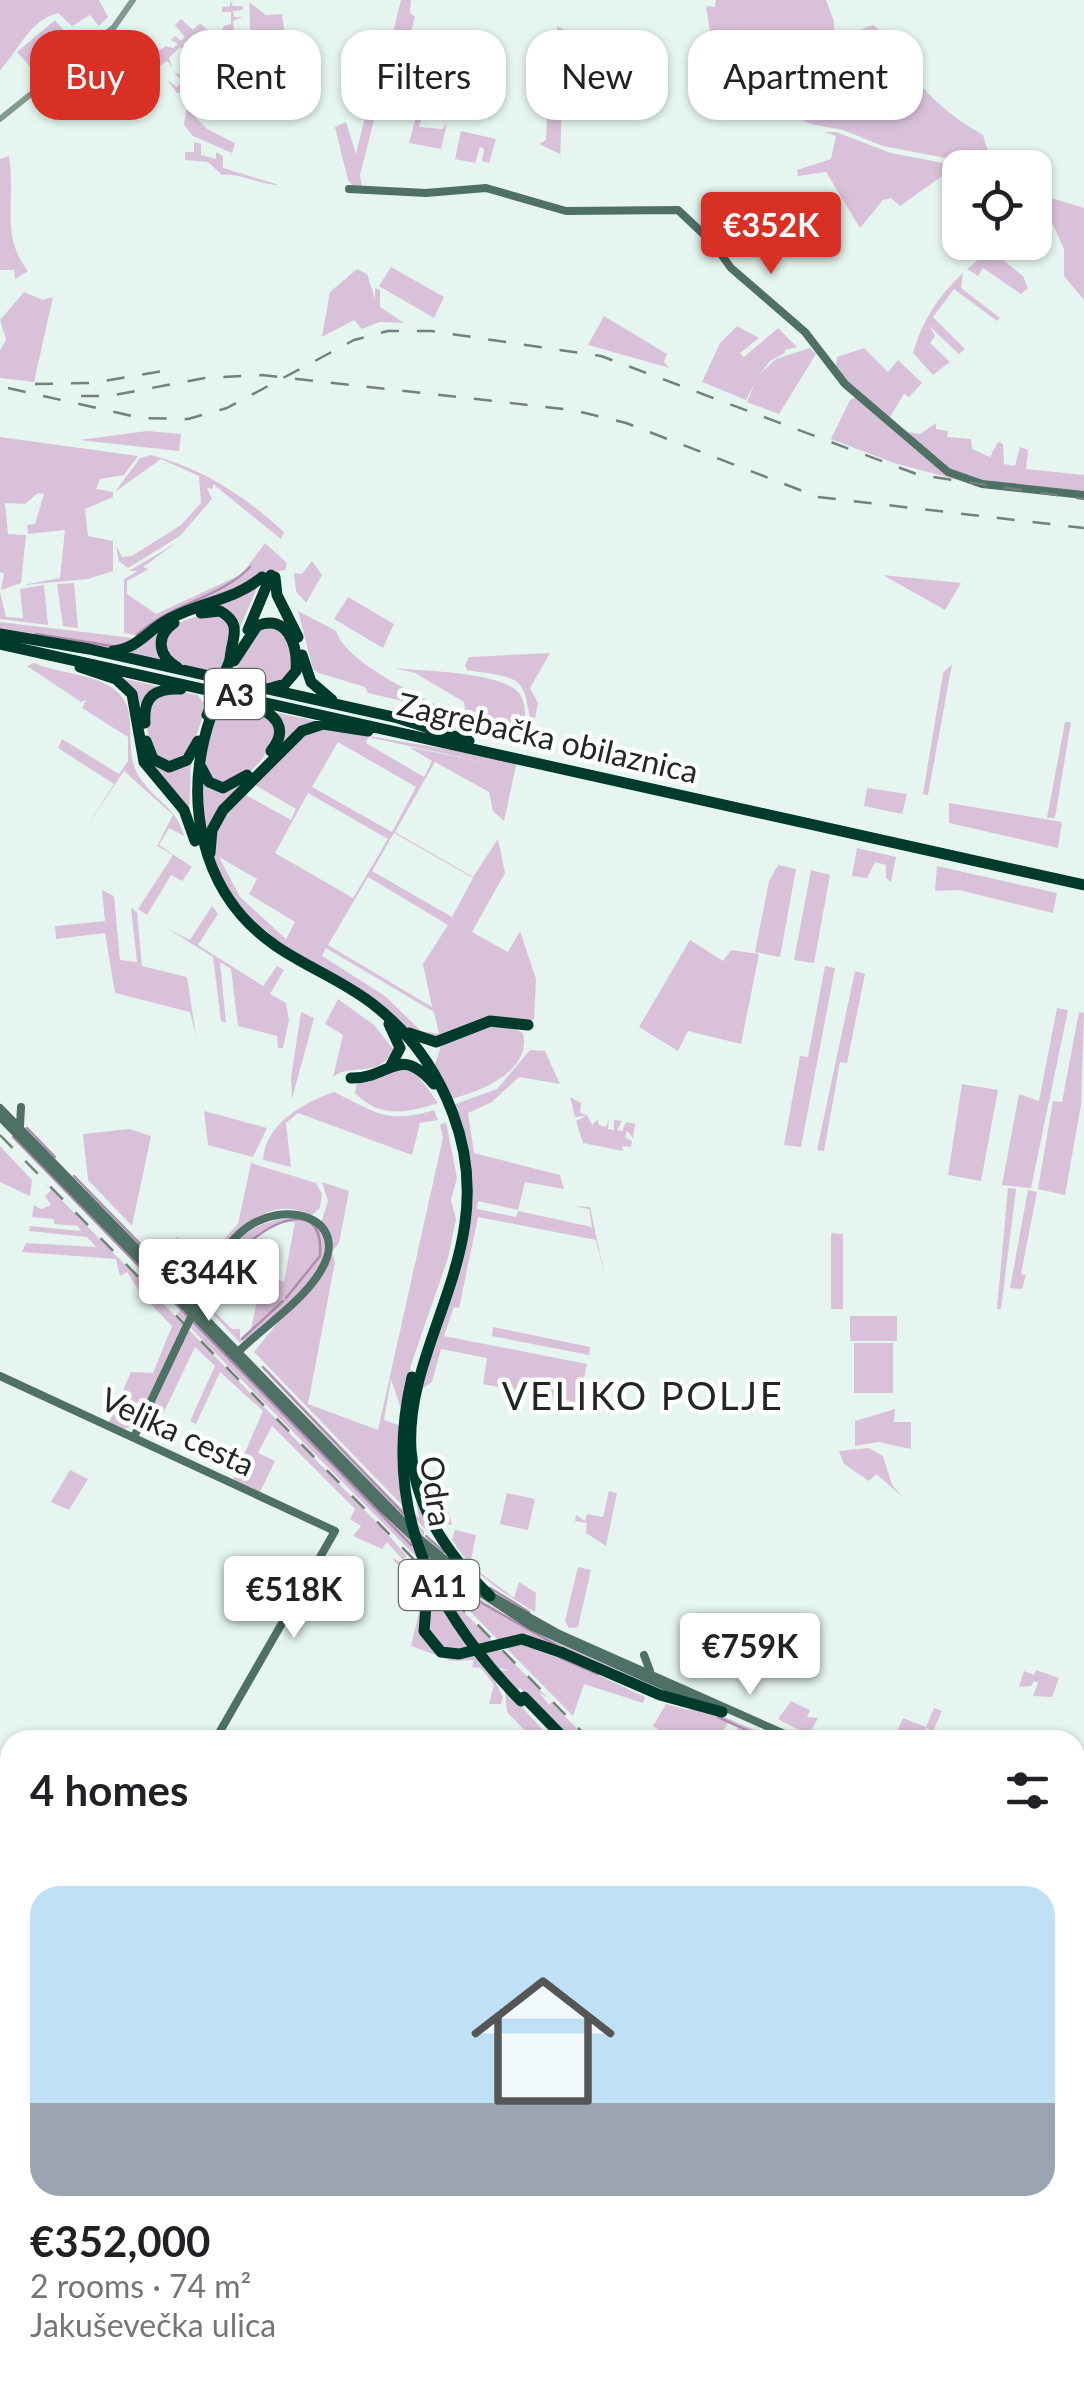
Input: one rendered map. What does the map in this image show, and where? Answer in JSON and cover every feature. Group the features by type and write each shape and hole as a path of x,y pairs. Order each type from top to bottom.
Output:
{"highway":[{"path":"0,641 89,649 128,648 172,617 268,576 295,628 311,682 326,697 469,744"},
{"name":"A11","path":"268,576 200,742 191,800 203,858 234,914 261,941 356,998 389,1024 436,1083"},
{"path":"195,673 167,661 160,645 167,628 191,616 216,610 231,620 236,634 232,660"},
{"path":"232,660 257,626 273,622 288,631 297,664 293,677 279,687 256,686"},
{"path":"0,641 116,679 132,694 145,766 184,810 203,858"},
{"name":"Zagrebačka obilaznica","path":"0,641 1084,882"},
{"path":"89,649 355,708"},
{"path":"80,667 368,731"},
{"path":"180,689 159,690 147,701 148,751 158,764 176,766 189,758 200,742"},
{"path":"200,742 206,778 223,788 239,783 273,749 280,735 273,714 251,705"},
{"path":"221,885 210,840 230,802 308,727 322,724 469,744"},
{"name":"A11","path":"200,742 198,815 206,852 240,913 270,942 379,1008 413,1043 436,1083 454,1144 459,1213 452,1258 415,1377"},
{"path":"379,1008 420,1040 450,1038 490,1021 523,1028"},
{"path":"389,1024 400,1048 390,1067"},
{"path":"436,1083 434,1055 450,1038"},
{"path":"356,1080 390,1067 414,1064 436,1083"},
{"name":"Odra","path":"415,1377 410,1448 415,1515 438,1582 470,1636 522,1699"},
{"name":"Odra","path":"415,1377 403,1468 409,1517 425,1568 465,1638 522,1699"},
{"path":"410,1448 420,1498 436,1535 490,1596"},
{"path":"425,1568 430,1590 424,1631 437,1650 459,1654 522,1639 660,1695 722,1712"},
{"name":"A11","path":"522,1699 552,1730"}],"main road":[{"path":"349,189 435,192 486,188 560,210 679,210 731,268 805,332 845,384 922,452 969,482 1084,496"},
{"path":"21,1106 22,1130"},
{"path":"0,1108 420,1539 490,1596 544,1626 763,1730"},
{"path":"0,1116 455,1576 530,1626 776,1730"},
{"path":"134,1437 224,1252 251,1224 285,1212 315,1221 327,1245 323,1267 237,1354"},
{"path":"252,1366 255,1340"},
{"name":"Velika cesta","path":"0,1376 335,1531 221,1730"},
{"path":"644,1654 647,1667 662,1679"}],"street":[{"path":"0,119 114,27 132,0"}],"shaded area":[{"path":"0,0 99,0 108,17 99,26 90,15 72,26 58,13 48,17 30,30 0,70"},
{"path":"230,0 233,6 243,6 243,10 233,11 234,17 243,17 233,21 234,30 222,30 231,24 231,12 222,12 222,7 230,6"},
{"path":"401,0 411,0 410,13 415,17 411,30 394,30"},
{"path":"716,0 826,0 834,30 710,30 706,6 715,7"},
{"path":"249,2 266,15 282,14 284,30 250,30"},
{"path":"181,19 193,30 180,31 175,25"},
{"path":"55,20 63,30 43,30"},
{"path":"175,36 180,47 169,58 172,67 167,61 160,66 160,50 178,44 171,40"},
{"path":"30,41 30,67 17,52"},
{"path":"923,87 953,116 983,135 988,150 942,150 942,157 883,146 843,130 802,120 923,120"},
{"path":"185,120 198,120 235,143 232,153 193,136"},
{"path":"364,120 374,120 360,175 362,186 354,187 348,180 335,127 346,122 356,154"},
{"path":"415,120 421,120 419,127 442,129 447,123 441,149 409,143"},
{"path":"547,120 561,120 560,165 560,154 539,144 546,140"},
{"path":"461,131 496,139 489,163 482,161 484,149 480,147 475,163 455,159"},
{"path":"824,132 836,132 891,153 942,163 942,176 900,206 891,198 883,200 860,228 826,172 798,176 797,170 831,159 836,136"},
{"path":"194,142 201,144 201,155 216,159 216,152 223,156 223,168 279,185 222,175 208,162 185,160 185,152 194,152"},
{"path":"9,156 14,244 28,271 15,279 14,270 0,270 0,159"},
{"path":"1052,198 1084,208 1084,300 1064,276 1064,249 1052,223"},
{"path":"978,260 1003,260 1023,276 1028,288 1021,294 983,268 978,276 967,269"},
{"path":"391,267 444,297 434,318 379,286"},
{"path":"357,269 367,274 375,299 375,288 380,290 380,307 404,323 379,322 362,329 354,320 322,337 330,292"},
{"path":"963,273 961,288 1000,318 997,321 954,289 933,317 965,349 959,354 929,326 935,336 930,343 950,362 933,375 913,353 932,309"},
{"path":"24,292 43,300 53,297 34,382 0,378 0,350 6,340 0,320"},
{"path":"604,316 667,354 664,362 670,368 588,345"},
{"path":"737,326 759,338 740,353 744,357 778,328 797,347 785,350 760,374 776,359 810,348 816,354 779,414 747,402 756,381 746,400 702,382 720,343"},
{"path":"864,348 888,372 898,360 922,383 909,397 904,394 888,420 835,371 837,357"},
{"path":"857,397 942,470 977,485 894,463 831,439 850,400"},
{"path":"936,423 936,429 948,431 947,437 971,439 972,449 990,457 998,442 1003,444 1004,464 1015,466 1020,447 1028,450 1026,469 1084,475 1084,494 999,485 955,474 901,431 920,434"},
{"path":"147,431 181,434 179,451 79,440"},
{"path":"0,437 138,456 124,475 100,479 96,489 113,492 113,497 85,509 88,536 113,541 113,571 88,579 23,585 60,578 65,530 28,534 27,525 35,524 44,494 38,493 25,504 5,503 8,534 26,535 21,583 1,590 4,574 0,572"},
{"path":"151,455 206,476 238,495 284,532 281,539 213,484 213,489 207,488 212,499 180,536 128,568 119,561 116,546 122,557 132,556 181,525 201,503 199,476 161,459 115,492 140,458"},
{"path":"176,543 143,567 149,569 127,581 127,594 156,614 242,574 265,543 287,563 285,570 259,575 135,643 114,649 0,630 0,622 133,638 135,635 124,633 124,579 138,571 129,571"},
{"path":"312,561 322,575 306,603 296,591 294,573 302,574"},
{"path":"883,575 961,583 945,610"},
{"path":"260,581 238,632 235,622 207,609 165,627 164,661 122,652 160,627"},
{"path":"74,583 78,628 63,626 57,584"},
{"path":"44,585 48,625 0,619 0,592 6,617 23,618 20,589"},
{"path":"348,597 394,624 383,648 334,619"},
{"path":"298,611 336,631 368,666 449,712 368,693 365,687 313,669"},
{"path":"208,612 224,615 234,635 219,675 179,666 162,646 176,624"},
{"path":"256,628 282,628 295,664 277,686 232,678"},
{"path":"550,653 530,688 538,703 532,732 519,683 467,670 465,665 469,657"},
{"path":"34,663 95,679 120,694 127,706 135,769 144,784 170,811 176,818 181,826 184,836 169,828 159,845 192,867 182,881 171,875 147,915 138,909 173,855 157,846 173,815 124,771 86,828 114,784 58,748 62,739 119,774 128,761 128,737 82,708 86,700 81,702 27,666"},
{"path":"952,664 928,795 923,794 943,673"},
{"path":"394,668 480,677 510,686 523,702 524,732 466,717 464,702 415,673"},
{"path":"116,677 162,687 144,705 144,730 157,766 177,769 191,759 189,816 150,770 136,699"},
{"path":"178,691 198,695 202,702 209,698 191,751 170,766 149,748 146,715 154,695"},
{"path":"223,701 260,709 277,722 270,745 257,765 239,778 215,784 203,770 211,728"},
{"path":"391,707 521,737 520,743 429,724"},
{"path":"273,712 321,722 302,728 210,833 203,825 204,779 213,787 251,774 279,745"},
{"path":"1065,722 1071,722 1055,818 1047,818"},
{"path":"315,727 517,761 504,821 493,811 489,792 435,762 395,832 473,877 498,839 505,873 472,932 508,952 520,931 536,979 534,1019 526,1025 497,1025 442,1037 407,1031 290,950 241,907 223,884 213,861 213,839 220,822 242,792","holes":["368,737 487,763 409,747 432,761 424,777 366,743","338,742 416,787 392,832 312,787","255,785 296,809 291,820 246,795","308,793 388,839 353,898 275,853","394,833 473,878 452,917 372,871","219,857 257,879 249,894 295,922 286,939 240,897","368,877 448,925 423,964 432,1007 328,945","326,948 434,1012 439,1034 421,1031 385,996 322,956"]},
{"path":"867,788 907,794 902,814 864,806"},
{"path":"949,803 1062,822 1058,848 949,823"},
{"path":"857,848 896,857 891,882 886,878 886,865 875,862 867,878 852,876"},
{"path":"778,865 796,869 780,957 755,952 769,881"},
{"path":"937,866 1057,893 1053,913 959,890 935,891"},
{"path":"811,870 830,875 814,963 794,960"},
{"path":"102,890 114,896 120,960 137,962 131,908 137,912 142,966 187,977 196,1036 190,1012 115,993 105,933 56,939 55,926 105,921"},
{"path":"212,906 218,914 198,945 263,986 277,966 284,970 270,994 286,1003 289,1020 283,1048 278,1048 277,1036 238,1026 231,969 220,962 226,1023 221,1021 213,957 168,929 190,940"},
{"path":"690,940 723,961 731,950 759,954 741,1044 688,1031 678,1051 639,1027"},
{"path":"825,966 835,968 801,1147 784,1145 800,1056 808,1057"},
{"path":"855,971 865,974 847,1063 840,1062 824,1151 817,1150"},
{"path":"338,999 374,1025 394,1050 380,1065 333,1077 343,1035 325,1024"},
{"path":"1057,1008 1068,1010 1031,1188 1002,1185 1019,1094 1039,1101"},
{"path":"301,1012 314,1018 292,1099 291,1078"},
{"path":"1079,1012 1084,1013 1081,1105 1065,1195 1038,1189 1053,1101 1062,1102"},
{"path":"506,1025 523,1033 520,1059 489,1085 451,1099 435,1064 441,1046 475,1028"},
{"path":"530,1050 545,1051 560,1084 519,1077 492,1102 468,1113 474,1153 560,1175 564,1189 525,1182 518,1210 478,1201 477,1209 516,1217 518,1211 592,1227 589,1209 573,1206 590,1207 605,1277 596,1240 478,1217 459,1308 454,1307 444,1336 587,1364 579,1403 483,1384 487,1358 441,1349 432,1382 418,1392 468,1221 453,1105 497,1089"},
{"path":"410,1065 438,1103 395,1112 375,1107 355,1093 357,1083"},
{"path":"962,1084 998,1090 981,1181 948,1175"},
{"path":"334,1092 381,1114 404,1116 434,1110 438,1120 420,1123 412,1155 298,1113 286,1123 291,1167 263,1160 265,1147 278,1125 299,1108"},
{"path":"570,1097 581,1103 580,1113 587,1115 592,1125 598,1119 599,1125 606,1127 609,1119 608,1129 614,1130 614,1120 622,1121 617,1130 622,1131 626,1122 635,1124 633,1138 627,1131 625,1137 632,1141 631,1147 622,1146 623,1151 583,1143 576,1121 586,1116 575,1117"},
{"path":"204,1111 267,1128 253,1157 208,1145"},
{"path":"446,1122 457,1178 451,1200 456,1219 448,1258 411,1365 402,1412 391,1379 384,1420 401,1426 403,1503 419,1518 416,1500 426,1501 438,1526 442,1525 446,1506 452,1524 427,1531 254,1352 333,1254 335,1262 308,1404 378,1430 443,1138 440,1125"},
{"path":"130,1129 151,1136 132,1226 88,1180 83,1134"},
{"path":"0,1146 32,1180 30,1196 0,1182"},
{"path":"251,1163 316,1183 322,1194 320,1208 312,1215 291,1209 256,1218 242,1231 231,1246 220,1264 203,1299 228,1252 239,1239 267,1223 283,1219 312,1222 321,1230 325,1243 321,1262 308,1285 274,1318 240,1343 194,1293 196,1287 192,1289 169,1266 176,1237 212,1252 238,1224","holes":["295,1222 284,1282 235,1263 245,1246 259,1234 275,1225","233,1264 262,1276 251,1329 240,1339 240,1329 232,1329 212,1309"]},
{"path":"41,1179 184,1325 136,1426 123,1429 109,1422 131,1372 153,1373 172,1326 142,1295 127,1272 120,1276 116,1259 22,1252 26,1243 96,1247 87,1237 29,1231 30,1226 81,1231 78,1226 54,1224 54,1219 32,1217 34,1205 41,1209 51,1205 45,1196 51,1190"},
{"path":"322,1182 349,1191 339,1243 332,1251 321,1223 328,1201"},
{"path":"1008,1188 1016,1189 1001,1309 997,1309"},
{"path":"1028,1190 1037,1192 1021,1274 1026,1275 1022,1289 1010,1288"},
{"path":"831,1233 843,1234 843,1309 831,1309"},
{"path":"183,1306 262,1393 273,1399 453,1581 454,1587 457,1585 535,1633 450,1576 524,1624 661,1688 649,1683 646,1687 537,1639 534,1645 645,1697 643,1703 584,1684 573,1716 177,1314"},
{"path":"850,1316 897,1316 897,1341 850,1341"},
{"path":"493,1327 590,1347 589,1355 492,1336"},
{"path":"189,1330 383,1529 407,1556 403,1560 387,1542 382,1549 353,1536 361,1526 350,1519 355,1509 272,1426 258,1453 275,1461 260,1492 233,1480 263,1411 220,1372 196,1424 190,1421 215,1366 195,1347 163,1414 156,1411 152,1420 148,1418"},
{"path":"854,1343 893,1343 893,1393 854,1393"},
{"path":"251,1357 424,1531 424,1535 421,1536"},
{"path":"895,1409 894,1422 911,1422 911,1449 878,1442 855,1446 855,1421"},
{"path":"869,1448 883,1456 892,1485 903,1497 876,1474 869,1481 844,1464 839,1451"},
{"path":"70,1470 88,1479 69,1510 51,1502"},
{"path":"609,1491 617,1493 606,1546 586,1533 587,1523 575,1521 576,1515 585,1521 587,1514 603,1517"},
{"path":"507,1493 535,1499 528,1530 500,1524"},
{"path":"455,1530 476,1535 470,1564 452,1539"},
{"path":"392,1558 415,1569 425,1584 431,1578 548,1698 539,1692 549,1705 551,1702 578,1730 562,1730 520,1688 512,1696 543,1730 524,1730 507,1712 505,1692 495,1680 501,1670 510,1671 500,1668 493,1677 503,1697 501,1704 489,1704 494,1685 481,1668 472,1667 474,1660 452,1661 411,1646 423,1595"},
{"path":"578,1567 591,1570 578,1627 569,1628 565,1621"},
{"path":"473,1568 514,1598 519,1582 536,1593 535,1612 499,1589"},
{"path":"1036,1670 1059,1678 1052,1697 1033,1696 1038,1683 1034,1681 1031,1686 1019,1687 1024,1671 1034,1675"},
{"path":"791,1701 810,1710 807,1717 818,1718 814,1730 799,1730 778,1719"},
{"path":"666,1704 688,1710 701,1707 755,1730 737,1730 739,1725 729,1721 724,1730 659,1730 653,1726"},
{"path":"934,1708 942,1711 933,1730 898,1730 903,1718 926,1727"}],"waterway":[{"path":"137,635 150,624 225,586 250,567"},
{"path":"36,634 112,646"},
{"path":"27,1128 55,1157"},
{"path":"13,1137 411,1545"},
{"path":"74,1176 196,1301"},
{"path":"232,1262 270,1228 300,1219 311,1223 318,1235 320,1256 286,1298"},
{"path":"242,1339 283,1301"},
{"path":"263,1367 404,1514"},
{"path":"426,1536 444,1552"},
{"path":"490,1588 529,1612"},
{"path":"475,1599 556,1645"},
{"path":"561,1658 598,1674"},
{"path":"718,1717 746,1730"}],"railway":[{"path":"8,388 141,418 188,419 227,408 354,340 388,331 431,331 601,356 919,475 1084,499"},
{"path":"35,384 92,383 169,370"},
{"path":"81,396 109,396 205,378 262,375 573,410 626,423 818,497 1084,528"},
{"path":"0,1135 580,1730"}],"district":[{"name":"VELIKO POLJE","path":"643,1395"}]}
